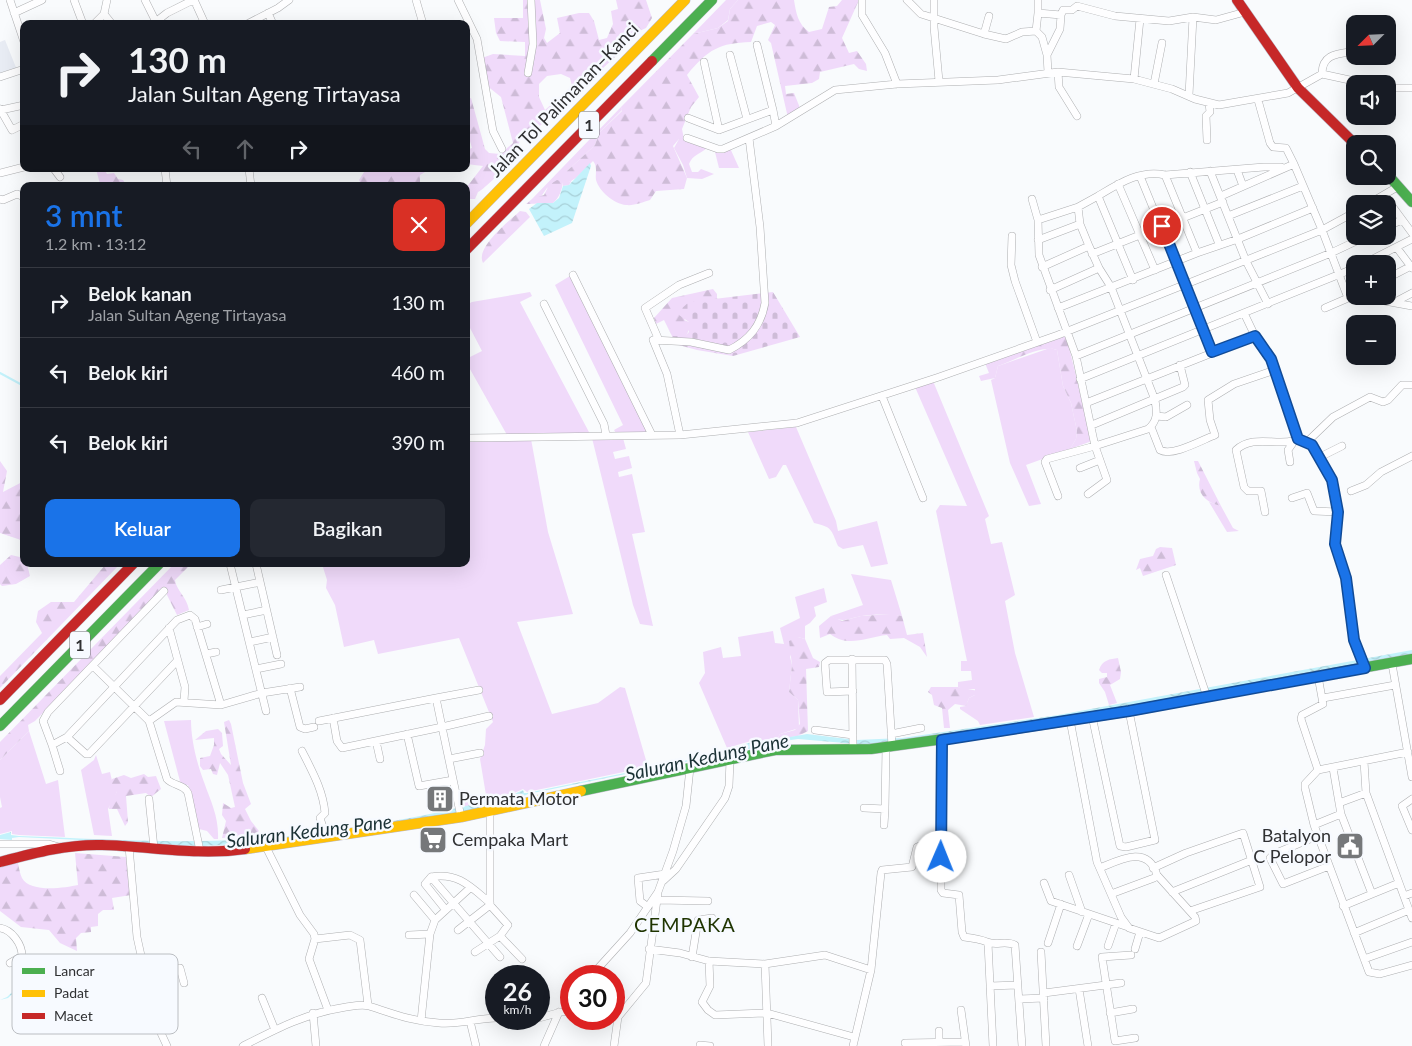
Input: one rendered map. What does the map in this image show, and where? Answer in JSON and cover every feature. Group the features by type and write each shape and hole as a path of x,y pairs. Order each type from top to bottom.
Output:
{"main road":[{"name":"Jalan Tol Palimanan–Kanci","path":"470,220 685,0"},
{"name":"Jalan Tol Palimanan–Kanci","path":"470,246 712,0"},
{"path":"1237,0 1302,85 1347,135"},
{"path":"583,103 597,117"},
{"path":"1396,183 1412,202"},
{"name":"1","path":"0,700 130,567"},
{"name":"1","path":"0,726 156,567"},
{"path":"0,862 59,847 129,847 154,844 240,850 266,847 320,835 460,812 490,810 775,750 852,742 942,740 1129,711 1206,695 1318,676 1363,663 1392,664 1412,659"}],"street":[{"path":"10,0 20,30"},
{"path":"14,13 42,0"},
{"path":"74,0 82,20"},
{"path":"98,20 104,14 107,0"},
{"path":"145,0 153,20"},
{"path":"255,20 289,0"},
{"path":"416,0 422,20"},
{"path":"458,0 468,20"},
{"path":"528,73 533,44 531,0"},
{"path":"862,0 862,15 885,53 897,84"},
{"path":"907,0 916,10 935,19 955,23 984,34 1006,39 1022,32 1036,31 1042,37 1047,55 1048,72"},
{"path":"934,0 939,82"},
{"path":"1036,31 1038,0"},
{"path":"157,20 186,3 195,1 203,20"},
{"path":"1047,55 1060,29 1063,10 1072,10 1079,3 1115,16 1169,21 1193,17 1216,20 1245,12"},
{"path":"1038,12 1061,15"},
{"path":"268,13 271,20"},
{"path":"104,14 109,20"},
{"path":"984,34 989,16"},
{"path":"1189,95 1193,17"},
{"path":"1134,79 1140,19"},
{"path":"470,25 477,39 493,131 502,149"},
{"path":"1154,84 1162,43"},
{"path":"757,45 776,126"},
{"path":"1322,74 1322,64 1327,58 1346,53"},
{"path":"730,55 747,119"},
{"path":"704,62 719,130"},
{"path":"0,77 20,70"},
{"path":"1058,72 1059,87 1077,116"},
{"path":"687,138 720,149 776,126 835,90 853,90 897,84 998,80 1058,72 1134,79 1219,105 1258,100 1288,93 1322,74 1346,79"},
{"path":"1396,88 1412,88"},
{"path":"1258,100 1270,143 1273,146 1286,148 1313,208 1346,293"},
{"path":"1207,140 1206,116 1210,112 1209,103"},
{"path":"20,107 0,110 12,130 20,127"},
{"path":"688,118 719,130 773,110"},
{"path":"680,434 667,374 653,341 658,338 691,342 717,350 728,350 750,336 760,322 766,303 760,227 748,138"},
{"path":"1092,254 1184,218 1204,209 1243,186 1294,164"},
{"path":"0,173 20,168"},
{"path":"1038,220 1078,207 1118,184 1149,172 1165,175 1190,172 1284,168"},
{"path":"1237,170 1243,186"},
{"path":"1210,171 1246,261 1268,304"},
{"path":"56,172 60,177"},
{"path":"1190,172 1219,244"},
{"path":"1165,175 1198,253"},
{"path":"1140,176 1212,352"},
{"path":"1118,184 1155,270"},
{"path":"1228,216 1303,186"},
{"path":"1389,195 1399,186"},
{"path":"0,199 3,200 17,194 20,195"},
{"path":"1098,196 1133,280"},
{"path":"1032,200 1038,220 1038,240 1042,267 1076,356 1095,446 1106,480 1088,494"},
{"path":"1058,496 1045,462 1047,459 1095,446 1151,426 1157,416 1155,400 1111,287 1092,254 1080,224 1078,207"},
{"path":"1058,308 1133,280 1219,244 1238,240 1313,208"},
{"path":"1396,212 1412,232"},
{"path":"470,438 680,434 797,423 882,396 1067,332 1322,230 1346,217"},
{"path":"1396,223 1402,220"},
{"path":"1038,240 1080,224"},
{"path":"1012,236 1013,274 1037,342"},
{"path":"1382,255 1412,239"},
{"path":"1076,356 1331,254 1349,245"},
{"path":"1042,267 1089,246"},
{"path":"1396,274 1411,267 1397,248"},
{"path":"1050,290 1099,268"},
{"path":"1080,379 1346,272"},
{"path":"658,338 645,308 679,285 694,277 709,273"},
{"path":"573,275 652,435"},
{"path":"1396,302 1412,293"},
{"path":"1326,308 1346,299"},
{"path":"1396,302 1412,306"},
{"path":"544,304 604,424 606,435"},
{"path":"1244,313 1255,336 1271,359 1296,440"},
{"path":"1086,404 1146,378 1255,336"},
{"path":"1092,425 1155,400 1184,386 1180,365"},
{"path":"1151,426 1160,450 1165,452 1184,448 1215,435 1210,420 1208,400 1234,384 1275,370"},
{"path":"1307,442 1332,417 1370,397 1383,402 1388,400 1402,385 1412,385"},
{"path":"882,396 923,498"},
{"path":"1157,416 1166,417 1187,405"},
{"path":"1290,462 1288,450 1296,440"},
{"path":"1265,512 1261,491 1248,491 1244,487 1236,450 1256,441 1283,443 1296,440 1312,445 1332,480 1338,512 1335,544 1346,578 1352,630 1363,663"},
{"path":"1320,457 1342,446"},
{"path":"1351,491 1366,485 1381,472 1412,456"},
{"path":"1080,468 1100,460"},
{"path":"1292,498 1307,493 1314,511 1338,512"},
{"path":"231,567 266,710"},
{"path":"257,567 277,655"},
{"path":"1166,575 1206,695"},
{"path":"221,590 256,583"},
{"path":"60,771 44,718 164,591"},
{"path":"243,615 262,611"},
{"path":"52,745 67,737 177,620 190,614 197,627 221,705"},
{"path":"197,627 207,624"},
{"path":"169,628 185,687 184,701"},
{"path":"250,642 273,637"},
{"path":"206,654 216,652"},
{"path":"815,730 852,742 852,659"},
{"path":"853,691 827,692 824,665 828,660 882,659 886,662 890,742 884,826"},
{"path":"67,737 86,754 89,754 177,661"},
{"path":"256,669 281,664"},
{"path":"1392,664 1412,777"},
{"path":"93,666 149,722 167,779 171,783 185,788 188,793 200,848"},
{"path":"1318,676 1323,698 1320,706 1302,715 1301,719 1318,770"},
{"path":"1323,698 1395,685"},
{"path":"149,722 172,704 184,701 221,705 262,693 300,687"},
{"path":"290,688 300,727 305,729 333,718 479,690"},
{"path":"436,698 460,812"},
{"path":"1092,716 1120,846 1126,847 1155,840 1129,711"},
{"path":"333,718 338,746 342,748 489,716"},
{"path":"1070,720 1094,854 1121,917 1129,928"},
{"path":"890,742 921,728"},
{"path":"408,734 419,786 454,780"},
{"path":"376,740 380,759"},
{"path":"942,740 941,890 959,895 964,938 983,939 988,943 1008,942 1015,945 1022,1046"},
{"path":"302,751 320,788 326,813 320,818 323,827 320,835"},
{"path":"1408,752 1318,770 1306,784 1305,788 1317,836 1364,959 1372,974 1412,965"},
{"path":"449,759 480,754"},
{"path":"648,907 640,901 638,878 664,878 676,870 725,798 730,781 730,760"},
{"path":"1364,761 1366,793 1412,918"},
{"path":"625,1007 644,986 658,896 686,806 690,768"},
{"path":"1334,768 1341,814 1372,894"},
{"path":"1338,803 1366,793"},
{"path":"1412,798 1402,806 1412,830"},
{"path":"148,799 154,844"},
{"path":"864,808 885,809"},
{"path":"490,810 490,904"},
{"path":"1314,825 1341,814"},
{"path":"1112,894 1155,872 1186,853 1243,833 1260,887 1190,911"},
{"path":"1317,836 1274,854 1270,858 1283,884 1329,866"},
{"path":"853,1046 871,970 882,870 912,866 917,847 928,843 941,843"},
{"path":"0,844 49,844 59,847"},
{"path":"16,844 18,858"},
{"path":"129,847 137,937 141,954"},
{"path":"266,847 300,915 315,938 309,959 328,1010"},
{"path":"1044,883 1049,897 1061,904 1159,938 1196,921 1190,911 1140,856 1133,855 1100,868"},
{"path":"1172,892 1252,860"},
{"path":"1069,875 1086,913 1077,946"},
{"path":"445,909 425,884 431,877 452,876 490,904 508,925 500,936 474,952"},
{"path":"431,877 500,957"},
{"path":"1343,906 1399,883"},
{"path":"422,1021 430,934 435,920 470,888"},
{"path":"1404,896 1412,893"},
{"path":"414,895 435,920"},
{"path":"658,896 708,901"},
{"path":"601,965 630,933 658,896"},
{"path":"458,930 490,904"},
{"path":"1048,943 1061,904"},
{"path":"1354,933 1409,910"},
{"path":"692,957 698,920 712,918"},
{"path":"1108,946 1116,923"},
{"path":"0,928 10,933 22,950 22,954"},
{"path":"1135,1038 1115,1041 1104,985 1102,957 1133,952 1140,932"},
{"path":"409,935 430,934"},
{"path":"315,938 350,935 360,940 368,1005"},
{"path":"500,936 522,959"},
{"path":"1364,959 1412,942"},
{"path":"988,943 993,1046"},
{"path":"649,949 710,961 765,964 824,955 871,970"},
{"path":"1041,952 1046,1046"},
{"path":"710,961 710,987 702,1002 708,1010 716,1015 767,1013 854,1038"},
{"path":"765,964 768,1046"},
{"path":"178,968 180,968 184,983"},
{"path":"1019,999 1121,983"},
{"path":"990,986 1017,985"},
{"path":"1079,989 1088,1046"},
{"path":"262,998 275,1030"},
{"path":"243,1046 299,1017 328,1010 368,1005 398,1017 422,1021 449,1024 485,1018"},
{"path":"1110,1013 1133,1009"},
{"path":"905,1043 966,1044 961,1010"},
{"path":"313,1013 316,1046"},
{"path":"470,1021 476,1046"},
{"path":"544,1046 560,1021"},
{"path":"614,1046 615,1030"},
{"path":"939,1031 939,1044"},
{"path":"161,1034 167,1046"},
{"path":"700,1045 710,1046"}],"shaded area":[{"path":"5,40 17,70 0,75 0,42"}],"green space":[{"path":"523,0 540,0 546,29 544,38 547,43 560,33 557,18 579,13 589,13 594,21 599,40 607,38 613,24 611,11 618,9 616,0 646,0 652,18 646,28 633,34 616,56 546,121 532,132 522,135 518,152 514,158 492,181 478,192 475,199 470,199 470,183 483,166 470,164 470,149 472,148 470,141 470,98 485,149 489,153 500,154 513,143 501,97 486,85 482,58 493,54 525,56 525,42 500,41 496,33 494,18 523,18","holes":["561,74 570,78 572,86 545,110 539,97 539,84 547,76"]},
{"path":"726,0 738,0 730,9 728,20 718,28 693,34"},
{"path":"738,0 794,0 800,22 809,32 822,29 829,7 837,6 842,0 859,0 842,38 849,53 857,51 866,64 867,71 859,69 854,64 820,72 819,79 812,83 785,86 786,94 794,93 800,108 788,118 771,43 768,40 775,25 771,22 757,26 751,42 731,44 715,49 708,53 687,75 699,97 691,107 682,129 684,139 679,139 673,146 687,178 684,189 656,191 650,200 632,205 621,204 612,200 600,188 596,180 596,168 593,161 576,178 569,182 565,178 567,171 595,145 599,133 622,111 621,107 693,34 718,28 728,21 730,9"},
{"path":"621,107 622,110 599,133 595,145 567,171 569,182 572,180 569,185 563,186 563,182 547,188 540,198 532,199"},
{"path":"682,138 707,148 694,156 689,164 692,172 698,172 701,169 714,174 702,179 687,178 674,148 679,139"},
{"path":"730,148 739,168 719,168 715,152"},
{"path":"97,172 114,173 118,179 124,182 99,182"},
{"path":"364,172 425,172 420,175 420,182 360,182 359,180"},
{"path":"557,180 563,182 563,185 559,196 553,203 526,204 532,199 544,195 549,185"},
{"path":"520,211 526,212 530,217 483,263 482,257 488,243"},
{"path":"570,276 649,433 616,433 614,430 623,425 555,285"},
{"path":"713,289 717,294 717,300 709,300 684,320 689,322 690,328 686,336 672,336 664,320 656,324 654,318 672,298"},
{"path":"530,292 532,296 520,302 590,434 507,435 470,369 470,357 482,351 470,328 470,303"},
{"path":"773,292 800,337 733,356 675,344 672,336 685,336 689,332 689,322 679,315 680,310 689,302"},
{"path":"1066,335 1092,441 1070,449 1076,439 1077,431 1071,403 1063,386 1057,350 1044,349 1036,351 998,366 995,378 981,381 979,376 989,373 985,363"},
{"path":"1050,348 1057,350 1063,386 1071,403 1077,431 1076,439 1070,449 1026,465 1041,504 1029,506 1010,463 991,380 995,378 998,366"},
{"path":"933,381 989,516 985,519 991,544 1002,542 1015,595 1005,601 1015,653 1034,717 980,725 978,721 960,709 960,707 966,706 969,698 975,695 975,689 958,687 958,682 972,680 971,671 961,671 961,661 967,661 936,511 940,505 967,506 915,387"},
{"path":"796,427 836,521 838,531 877,521 888,564 871,567 863,545 843,549 838,546 828,528 814,523 786,465 783,465 776,477 769,479 748,432"},
{"path":"592,438 623,438 626,449 613,452 615,459 629,456 632,468 618,472 619,477 632,474 645,532 632,534 653,626 640,624 633,605"},
{"path":"531,439 548,532 573,614 517,622 552,714 598,703 620,687 625,688 648,767 527,792 523,789 512,794 463,807 462,799 486,795 480,759 485,745 486,729 493,722 459,638 378,654 374,640 344,647 335,605 326,588 327,580 323,567 470,567 470,441"},
{"path":"0,461 7,471 3,492 20,483 20,540 0,533"},
{"path":"1194,461 1198,461 1221,506 1211,503 1201,493 1200,479"},
{"path":"1209,502 1221,506 1233,528 1239,531 1227,532"},
{"path":"1160,547 1172,548 1176,565 1143,576 1140,568 1136,570 1140,559 1153,556 1156,549"},
{"path":"11,555 20,557 20,567 28,567 30,576 16,584 2,586 0,584 0,565"},
{"path":"103,567 117,567 0,688 0,676 42,633 36,622 38,611 51,602 74,602"},
{"path":"171,567 188,567 175,580 189,610 177,615 164,589 35,721 28,725 29,731 0,760 0,742"},
{"path":"851,574 891,580 902,616 872,615 839,620 831,616 863,605"},
{"path":"824,588 827,602 814,607 816,616 805,626 805,639 798,637 790,657 792,665 789,692 798,700 799,728 780,734 777,739 762,741 761,738 727,748 699,683 705,673 703,652 721,647 723,658 741,656 738,637 773,631 775,643 784,644 780,628 800,618 795,597"},
{"path":"891,614 902,616 907,635 923,633 927,657 920,647 904,638 890,639 887,635 851,641 837,638 830,634 820,638 819,626 831,616 842,621 861,616"},
{"path":"798,637 805,639 813,658 820,662 819,667 806,669 808,731 798,736 777,739 780,734 795,730 800,724 798,700 789,692 792,665 789,641"},
{"path":"1118,658 1121,672 1120,679 1110,685 1117,703 1109,705 1105,692 1099,683 1099,679 1107,677 1107,673 1102,673 1099,670 1104,662"},
{"path":"931,687 958,687 978,691 977,694 969,698 966,706 955,704 948,710 950,728 944,728 942,708 934,705 932,695 928,692"},
{"path":"191,720 195,752 216,817 218,839 214,839 207,831 199,829 188,785 181,785 164,721"},
{"path":"229,720 243,783 251,804 245,809 259,831 254,835 222,838 226,821 222,815 223,803 231,808 235,807 228,775 220,763 217,775 213,774 211,769 203,770 200,766 200,758 210,756 214,745 214,738 195,740 206,731 218,729 222,733 223,746 219,749 231,765 224,722"},
{"path":"29,731 46,784 58,780 65,837 19,835 12,834 12,831 0,834 0,808 2,807 0,797 0,760"},
{"path":"96,755 102,774 110,772 113,785 111,787 117,792 108,809 112,836 94,835 81,770 94,760"},
{"path":"144,774 148,777 156,776 161,789 151,797 146,793 126,796 128,822 125,826 117,809 109,809 110,802 117,792 103,789 111,787 112,779 124,775 131,778"},
{"path":"75,853 126,857 131,895 112,898 114,910 103,910 98,914 98,926 91,927 91,932 81,933 76,938 77,951 60,943 49,930 21,927 0,911 0,867 18,863 22,878 26,883 40,888 78,885"}],"water":[{"path":"590,163 591,166 572,223 544,236 529,209 537,203 553,203 559,198 563,186 569,185"},
{"name":"Saluran Kedung Pane","path":"1412,650 1412,654 1133,706 884,744 856,744 798,739 763,744 763,746 528,794 524,796 525,799 513,799 465,812 325,836 202,846 19,837 12,838 12,840 0,839 0,835 11,832 11,835 19,836 178,841 239,840 318,833 436,813 512,795 523,790 524,793 527,793 708,756 761,739 762,742 807,734 856,740 902,738 1058,715"}],"waterway":[{"path":"0,373 20,384"}],"traffic: fast":[{"path":"652,61 712,0"},
{"path":"1396,184 1412,202"},
{"path":"0,726 156,567"},
{"path":"1334,673 1412,659"},
{"path":"581,791 775,750 871,749 994,732"}],"traffic: slow":[{"path":"470,220 685,0"},
{"path":"994,732 1129,711 1334,673"},
{"path":"245,849 461,817 581,791"}],"traffic: jam":[{"path":"1237,0 1298,88 1346,135"},
{"path":"470,246 652,61"},
{"path":"0,700 130,567"},
{"path":"0,862 51,850 89,845 191,851 245,849"}],"place":[{"name":"Permata Motor","path":"440,799"},
{"name":"Cempaka Mart","path":"433,840"},
{"name":"Batalyon C Pelopor","path":"1350,846"}],"district":[{"name":"CEMPAKA","path":"685,925"}],"route":[{"path":"941,857 942,740 1129,711 1365,668 1354,640 1346,578 1335,544 1334,530 1338,512 1332,480 1312,445 1298,439 1271,359 1255,336 1212,352 1184,286 1162,226"}]}
